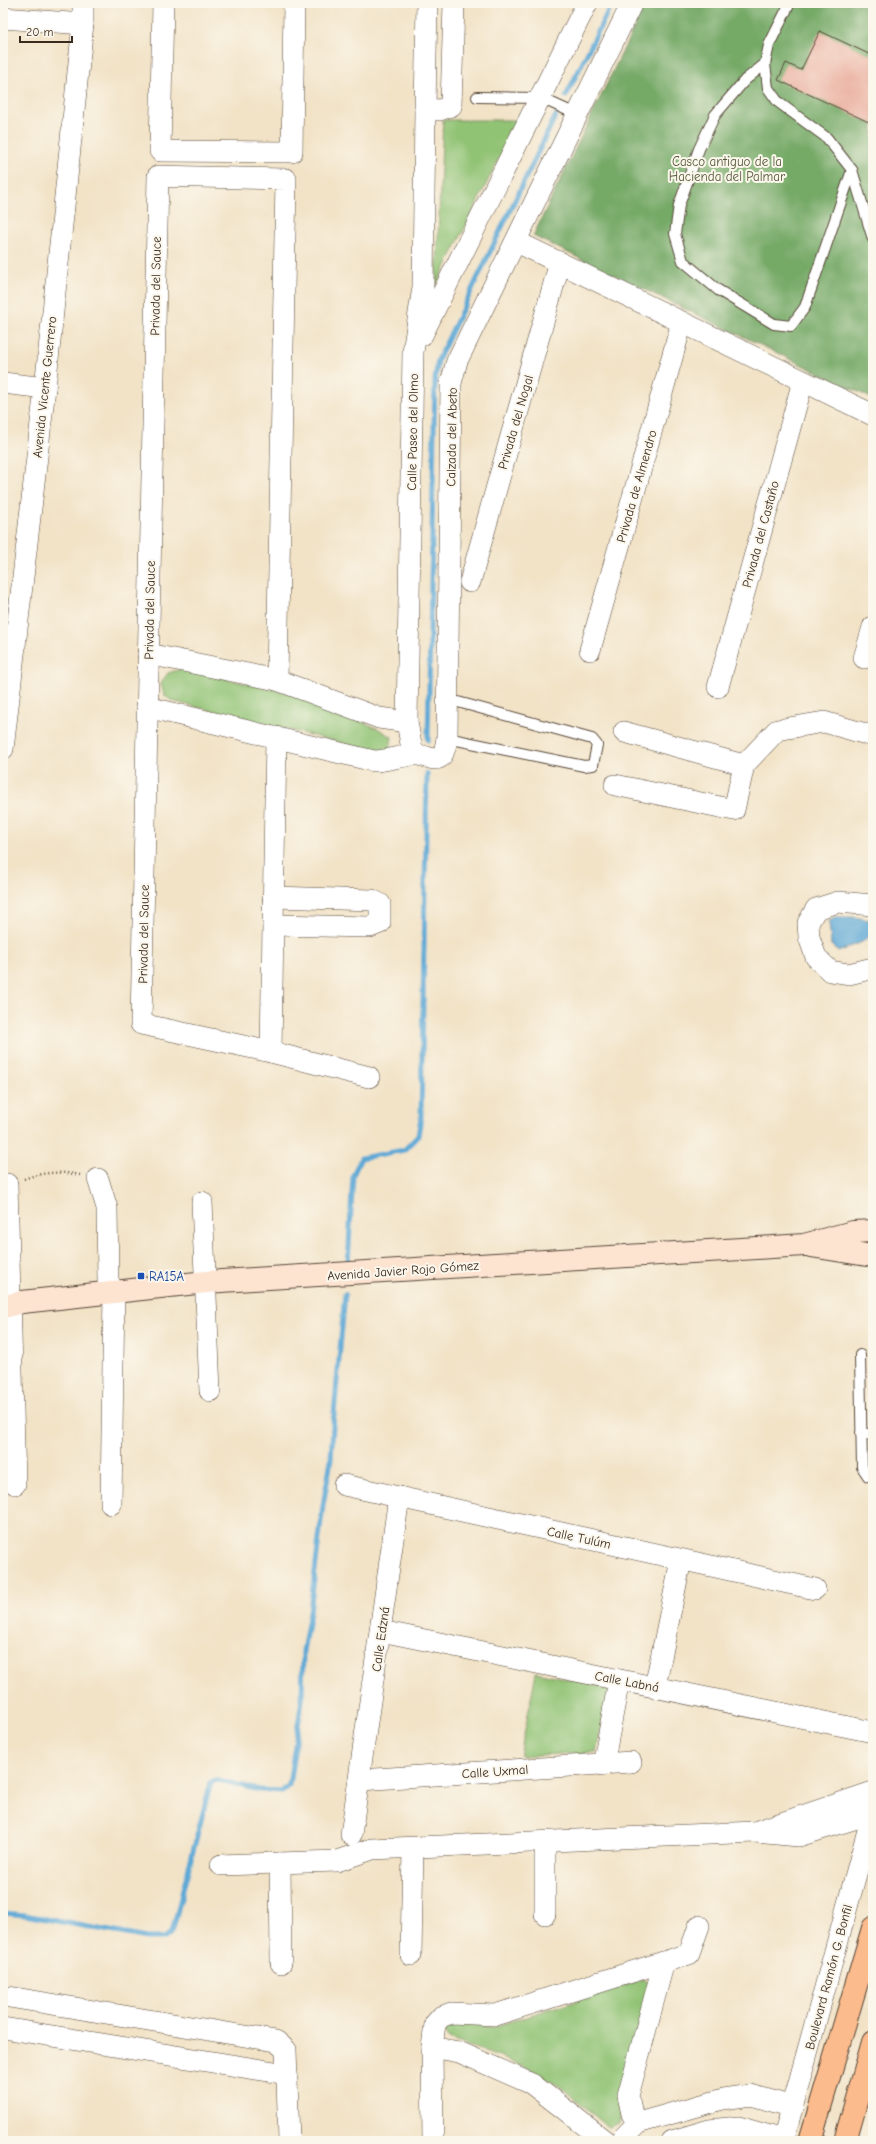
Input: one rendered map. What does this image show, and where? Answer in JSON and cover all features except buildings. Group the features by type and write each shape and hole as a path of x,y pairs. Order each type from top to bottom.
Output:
{"main road":[{"name":"Boulevard Ramón G. Bonfil","path":"810,2141 873,1928"},
{"path":"845,2141 873,2042"}],"street":[{"name":"Avenida Vicente Guerrero","path":"3,749 44,388 83,24 83,3"},
{"path":"163,3 160,151 292,152 294,3"},
{"name":"Calle Paseo del Olmo","path":"413,755 406,722 413,352 423,287 424,109 427,3"},
{"path":"424,109 440,110 451,106 454,3"},
{"path":"413,352 541,98 587,3"},
{"name":"Calzada del Abeto","path":"413,755 434,760 441,756 446,748 451,383 457,361 632,3"},
{"path":"3,18 83,24"},
{"name":"Privada del Sauce","path":"271,1052 141,1024 158,176 286,179 277,680"},
{"path":"516,242 873,415"},
{"name":"Privada del Nogal","path":"470,582 560,262"},
{"name":"Privada de Almendro","path":"590,650 682,322"},
{"name":"Privada del Castaño","path":"718,687 803,381"},
{"path":"3,383 44,388"},
{"path":"864,658 873,627"},
{"path":"148,654 277,680 379,718 406,722"},
{"path":"147,707 374,761 393,760 413,755"},
{"path":"615,784 734,810 744,765 778,730 824,722 873,736"},
{"path":"624,732 744,765"},
{"path":"276,737 271,1052 369,1077"},
{"path":"273,897 372,900 380,904 381,911 380,923 370,927 273,925"},
{"path":"873,905 838,902 816,908 808,923 809,937 816,957 830,971 849,974 873,968"},
{"path":"98,1179 107,1208 108,1281 114,1291 111,1504"},
{"path":"7,1184 7,1307 15,1484"},
{"path":"202,1202 210,1391"},
{"name":"Avenida Javier Rojo Gómez","path":"7,1307 22,1302 206,1282 804,1245 853,1232 873,1231"},
{"name":"Avenida Javier Rojo Gómez","path":"804,1245 873,1256"},
{"name":"Calle Tulúm","path":"344,1485 815,1589"},
{"name":"Calle Edzná","path":"351,1835 399,1498"},
{"path":"656,1687 681,1560"},
{"name":"Calle Labná","path":"381,1631 873,1732"},
{"path":"602,1764 619,1680"},
{"name":"Calle Uxmal","path":"360,1780 631,1762"},
{"path":"755,1832 873,1792"},
{"path":"221,1865 337,1861 372,1850 755,1832 799,1836 873,1813"},
{"name":"Boulevard Ramón G. Bonfil","path":"783,2140 873,1813"},
{"path":"545,1842 545,1914"},
{"path":"411,1955 413,1848"},
{"path":"280,1863 281,1963"},
{"path":"433,2141 432,2047 435,2024 441,2016 451,2013 495,2015 689,1954 699,1926"},
{"path":"638,2123 632,2114 628,2096 664,1962"},
{"path":"3,1996 276,2041 286,2050 289,2141"},
{"path":"3,2028 287,2074"},
{"path":"432,2047 459,2052 532,2084 605,2141"},
{"path":"620,2141 638,2123 723,2099 751,2095 793,2107"},
{"path":"702,2105 709,2130"},
{"path":"672,2141 709,2130 739,2128 783,2140"}],"lane":[{"path":"790,3 769,45 765,64 768,88 778,102 827,138 852,170 873,239"},
{"path":"765,64 745,80 715,115 699,149 680,205 675,234 683,262 718,290 774,324 791,326 805,307 852,170"},
{"path":"477,97 541,98 578,115"},
{"path":"447,699 592,739 596,745 593,765 584,766 447,738"},
{"path":"860,1355 862,1467 868,1476 873,1477"},
{"path":"861,1433 873,1435"}],"path":[{"path":"7,1184 37,1174 66,1172 98,1179"}],"green space":[{"name":"Casco antiguo de la Hacienda del Palmar","path":"646,3 873,3 873,399 533,236"},
{"path":"443,120 518,120 436,286"},
{"path":"181,669 289,693 377,728 392,737 390,749 375,751 172,701 164,695 161,683 168,673"},
{"path":"536,1672 610,1688 596,1752 520,1756"},
{"path":"643,1979 649,1982 623,2107 619,2123 609,2127 566,2090 546,2078 505,2059 448,2039 444,2030 448,2024 462,2023 493,2027"}],"water":[{"path":"835,917 855,917 873,921 873,938 870,936 862,942 838,952 831,945 829,922"}],"waterway":[{"path":"566,96 612,3"},
{"path":"428,740 435,379 438,360 556,115"},
{"path":"348,1263 353,1175 361,1158 404,1150 418,1136 421,1118 427,774"},
{"path":"3,1913 25,1915 147,1938 165,1938 172,1932 211,1782 218,1780 259,1790 282,1791 289,1785 302,1700 303,1651 310,1612 323,1505 331,1460 345,1294"}],"place":[{"name":"RA15A","path":"141,1276"}]}
